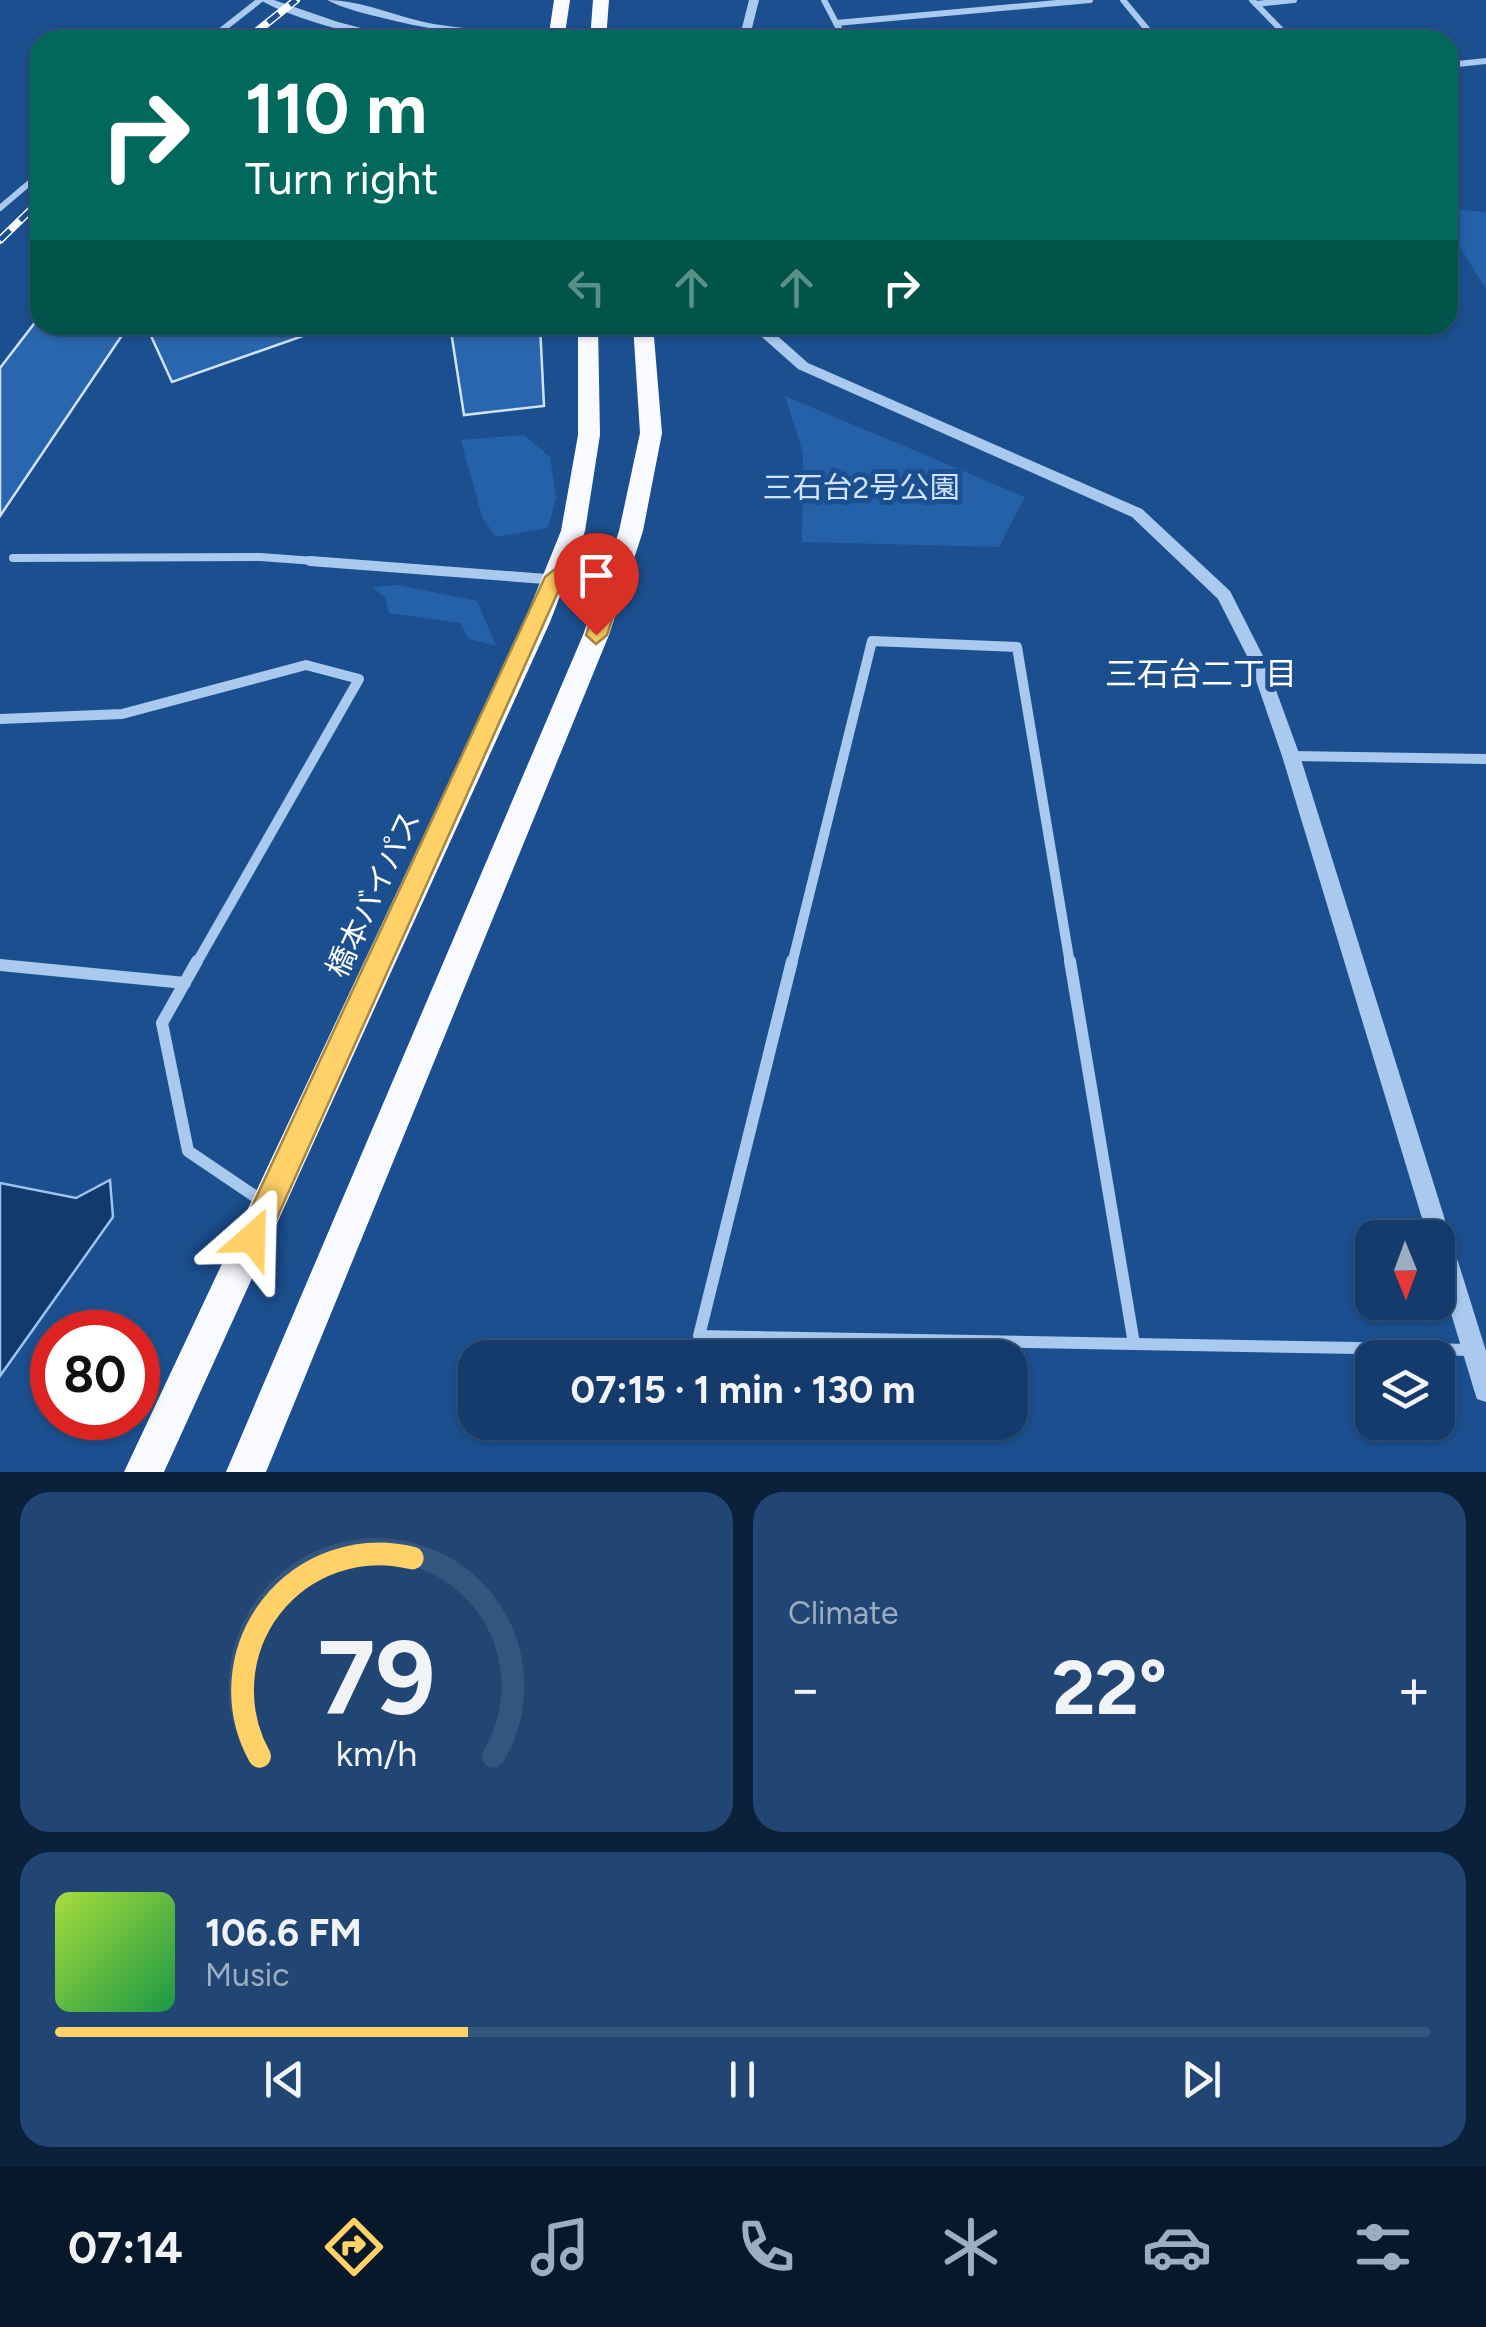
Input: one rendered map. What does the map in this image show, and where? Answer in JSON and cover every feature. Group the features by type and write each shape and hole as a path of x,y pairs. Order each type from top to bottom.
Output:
{"highway":[{"path":"557,30 562,0"},
{"path":"599,30 601,0"},
{"name":"橋本バイパス","path":"144,1472 573,532 589,435 588,335"},
{"path":"246,1472 614,584 631,531 651,432 644,335"}],"street":[{"path":"221,30 263,0 360,30"},
{"path":"332,0 419,27 456,30"},
{"path":"746,30 754,0"},
{"path":"824,0 840,30"},
{"path":"836,23 1090,0"},
{"path":"1123,0 1148,30"},
{"path":"1254,2 1294,0"},
{"path":"1254,2 1281,30"},
{"path":"1458,63 1486,60"},
{"path":"0,208 30,182"},
{"path":"769,335 803,366 1137,513 1224,595 1257,660 1292,756 1486,1390"},
{"path":"13,558 260,557 614,584"},
{"path":"1134,1345 1017,647 872,641 699,1336 1134,1345 1474,1350"},
{"path":"0,719 122,714 306,665 360,679 162,1023 188,1151 268,1205"},
{"path":"1292,756 1486,759"},
{"path":"0,966 185,983"}],"green space":[{"path":"1458,210 1486,212 1486,289 1458,244"},
{"name":"三石台2号公園","path":"785,396 1025,497 999,547 802,542 803,453"},
{"path":"524,435 550,457 556,497 548,528 496,537 482,517 461,440"},
{"path":"398,585 477,601 496,646 469,639 460,623 389,613 385,597 372,587"}],"shaded area":[{"path":"110,1180 113,1217 47,1310 30,1310 30,1334 0,1376 0,1183 76,1198"}],"building":[{"path":"30,329 30,335 122,335 0,516 0,368"},
{"path":"153,335 306,335 172,382"},
{"path":"452,335 540,335 544,406 464,415"}],"railway":[{"path":"258,30 296,0"},
{"path":"0,240 30,211"}],"district":[{"name":"三石台二丁目","path":"1201,674"}],"route":[{"path":"252,1238 555,577 614,584 596,635"}]}
